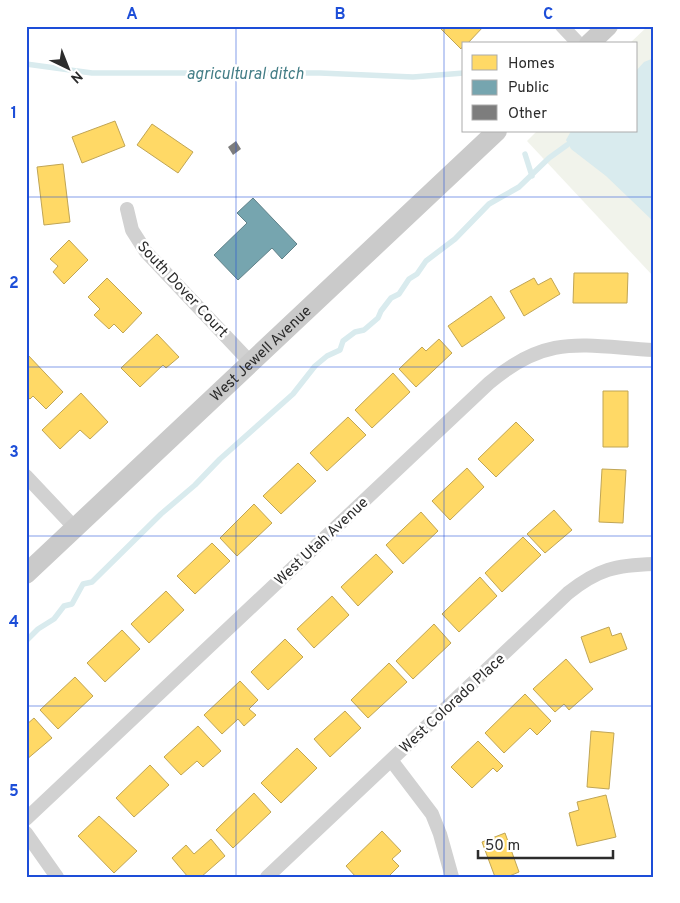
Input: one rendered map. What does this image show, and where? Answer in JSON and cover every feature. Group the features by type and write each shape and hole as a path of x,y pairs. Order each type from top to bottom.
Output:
{"main road":[{"path":"592,42 608,26"},
{"name":"West Jewell Avenue","path":"26,574 495,132"}],"street":[{"path":"562,26 577,42"},
{"name":"South Dover Court","path":"127,209 132,230 140,245 251,363"},
{"name":"West Utah Avenue","path":"26,819 482,389 510,365 532,353 556,346 654,350"},
{"path":"26,476 75,528"},
{"name":"West Colorado Place","path":"267,877 581,582 615,566 654,564"},
{"path":"391,760 432,814 440,834 452,877"},
{"path":"26,833 57,877"}],"shaded area":[{"path":"648,26 654,26 654,277 527,141 536,132 638,132 638,42 631,42"},
{"path":"654,58 654,222 606,176 571,149 566,140 570,132 638,132 638,69 644,62"}],"building: Homes":[{"path":"442,26 484,26 469,42 462,42 461,49 440,28"},
{"path":"115,121 125,146 82,163 72,137"},
{"path":"152,124 193,152 178,173 137,145"},
{"path":"63,164 70,222 44,225 37,167"},
{"path":"69,240 88,260 64,284 53,272 58,266 50,259"},
{"path":"574,273 628,273 627,303 573,303"},
{"path":"107,278 142,313 123,333 114,324 109,329 94,315 100,309 88,297"},
{"path":"534,278 538,285 551,278 560,294 524,316 510,291"},
{"path":"491,296 505,318 462,347 448,326"},
{"path":"157,334 179,357 166,368 163,365 140,387 121,368"},
{"path":"439,339 452,353 416,387 399,369 422,347 426,351"},
{"path":"27,354 63,392 46,409 33,396 30,399 26,396"},
{"path":"393,373 410,392 372,428 355,410"},
{"path":"603,391 628,391 628,447 603,447"},
{"path":"81,393 108,422 90,439 80,430 60,449 42,430"},
{"path":"348,417 366,435 327,471 310,453"},
{"path":"516,422 534,440 496,477 478,459"},
{"path":"298,463 316,481 281,514 263,496"},
{"path":"467,468 484,487 450,520 432,501"},
{"path":"602,469 626,470 623,523 599,522"},
{"path":"254,504 272,523 237,556 220,538"},
{"path":"554,510 572,530 545,553 527,534"},
{"path":"421,512 438,531 403,564 386,545"},
{"path":"523,537 541,555 502,592 485,573"},
{"path":"212,543 230,561 195,594 177,576"},
{"path":"376,554 393,572 358,606 341,587"},
{"path":"480,577 497,596 459,632 442,614"},
{"path":"166,591 184,610 149,643 131,624"},
{"path":"332,596 349,615 314,648 297,629"},
{"path":"434,624 451,643 413,679 396,661"},
{"path":"609,627 612,636 621,633 627,649 590,663 581,637"},
{"path":"122,630 140,649 105,682 87,663"},
{"path":"285,639 303,657 268,690 251,672"},
{"path":"566,659 593,689 569,710 564,704 555,712 533,689"},
{"path":"389,663 407,682 368,718 351,700"},
{"path":"75,677 93,696 58,729 40,710"},
{"path":"240,681 258,700 249,709 256,715 244,726 238,719 222,734 204,715"},
{"path":"525,694 551,721 537,735 530,728 504,753 485,733"},
{"path":"345,711 361,728 330,757 314,739"},
{"path":"34,718 52,738 26,760 26,725"},
{"path":"198,726 221,751 203,767 197,761 181,775 164,757"},
{"path":"591,731 614,733 609,789 587,787"},
{"path":"478,741 503,766 497,772 493,768 472,788 451,767"},
{"path":"297,748 317,768 281,803 261,783"},
{"path":"150,765 169,785 134,817 116,798"},
{"path":"254,793 271,812 233,848 216,830"},
{"path":"606,795 616,837 577,846 569,813 579,810 577,802"},
{"path":"99,816 137,851 114,873 78,836"},
{"path":"382,831 401,851 392,859 399,866 388,877 356,877 346,866"},
{"path":"505,833 519,872 507,877 495,877 482,842"},
{"path":"211,839 225,856 201,877 188,877 172,858 186,845 194,854"}],"building: Public":[{"path":"253,198 297,244 282,259 272,248 238,280 214,255 247,223 237,213"}],"building: Other":[{"path":"236,141 241,149 233,155 228,147"}],"waterway":[{"name":"agricultural ditch","path":"26,64 92,73 320,73 413,77 462,73"},
{"path":"26,641 38,629 54,619 64,606 72,604 83,584 92,582 161,514 293,394 315,366 327,356 340,350 343,341 355,332 364,330 378,318 391,298 399,294 409,279 417,274 426,261 455,239 489,204 519,187 549,158 567,145"},
{"path":"525,154 532,176"}]}
